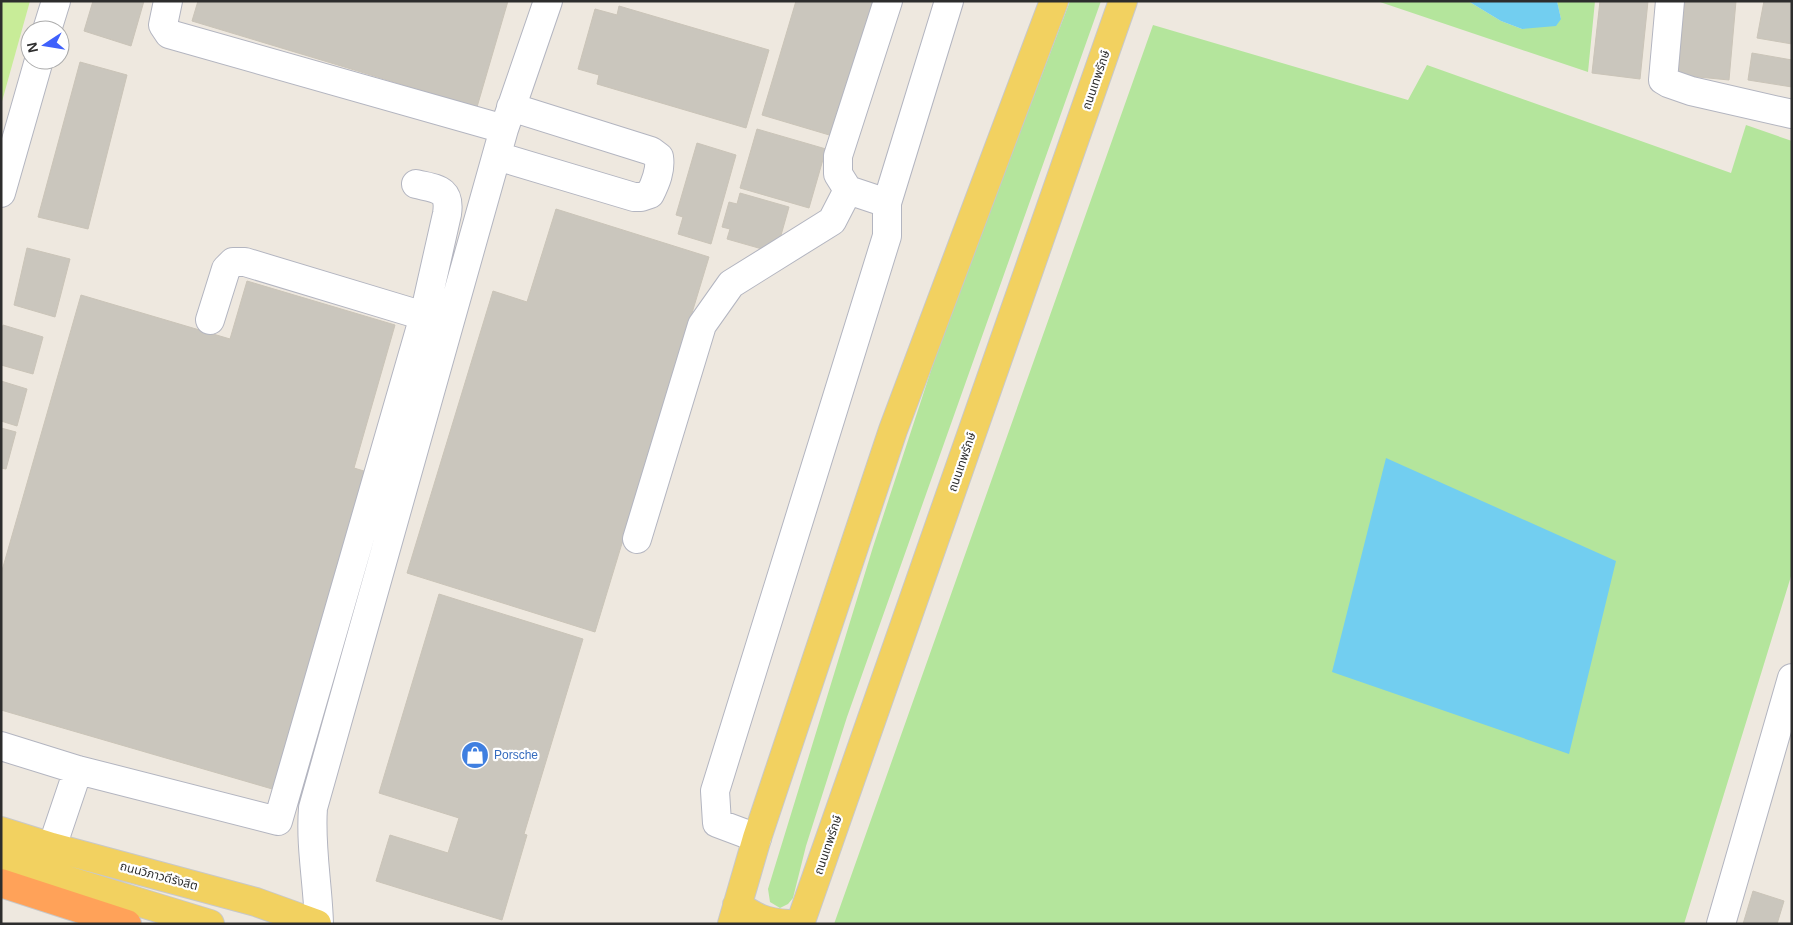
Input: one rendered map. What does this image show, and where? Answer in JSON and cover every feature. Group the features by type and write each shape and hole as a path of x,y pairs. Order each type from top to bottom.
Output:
{"highway":[{"path":"7,869 121,922"},
{"path":"1,904 121,922"}],"main road":[{"path":"788,924 766,922 753,916 734,914 757,838 892,430 1054,1"},
{"name":"ถนนเทพรักษ์","path":"800,924 1123,1"},
{"name":"ถนนวิภาวดีรังสิต","path":"1,831 256,902 318,924"},
{"path":"7,869 210,924"}],"street":[{"path":"51,20 56,1"},
{"path":"168,1 163,25 169,34 507,118 652,151 658,157 660,166 650,194 634,197 497,156"},
{"path":"318,924 318,896 311,828 313,808 507,118 548,1"},
{"path":"887,203 848,190 838,174 838,156 888,1"},
{"path":"757,838 717,824 715,791 887,236 887,203 949,1"},
{"path":"1670,1 1663,80 1691,91 1792,114"},
{"path":"1,193 36,70"},
{"path":"1,746 78,770 278,821 424,316 448,205 447,197 441,190 416,184"},
{"path":"637,539 702,325 731,284 832,221 848,190"},
{"path":"210,320 226,269 233,262 244,262 424,316"},
{"path":"1721,924 1792,678"},
{"path":"52,846 78,770"}],"green space":[{"path":"1,1 30,1 25,20 20,20 20,37 1,105"},
{"path":"1070,1 1101,1 847,717 806,846 793,898 788,904 780,908 770,902 768,889 873,547 942,337"},
{"path":"1377,1 1468,1 1501,21 1522,29 1561,19 1557,1 1595,1 1588,72"},
{"path":"1153,25 1408,100 1427,65 1731,173 1746,125 1792,141 1792,573 1684,924 834,924"}],"water":[{"path":"1468,1 1557,1 1561,19 1556,26 1522,29 1501,21"},
{"path":"1386,458 1616,561 1569,754 1332,672"}],"building":[{"path":"93,1 144,1 131,46 84,31"},
{"path":"198,1 508,1 477,107 192,21"},
{"path":"796,1 875,1 836,137 762,115"},
{"path":"1600,1 1648,1 1640,79 1592,73"},
{"path":"1685,1 1736,1 1729,80 1678,75"},
{"path":"1764,1 1792,1 1792,44 1757,38"},
{"path":"619,6 769,50 746,128 597,84 599,75 578,69 595,9 617,15"},
{"path":"1752,53 1792,60 1792,87 1748,80"},
{"path":"80,62 127,75 88,229 38,217"},
{"path":"757,129 826,149 809,208 740,188"},
{"path":"697,143 736,155 711,244 678,234 683,217 676,215"},
{"path":"740,193 789,207 776,253 727,239 730,229 722,227 729,202 737,204"},
{"path":"556,209 709,257 595,632 407,573 493,291 527,302"},
{"path":"27,248 70,259 55,317 14,305"},
{"path":"247,281 395,325 354,468 377,475 286,793 1,710 1,574 81,295 230,339"},
{"path":"3,325 43,337 33,374 1,365 1,333"},
{"path":"1,381 27,389 17,426 1,421"},
{"path":"1,428 16,432 6,469 1,468"},
{"path":"439,594 583,639 524,834 527,835 502,920 376,881 390,835 448,853 459,818 379,793"},
{"path":"1753,891 1784,901 1777,924 1743,924"}],"place":[{"name":"Porsche","path":"475,755"}]}
